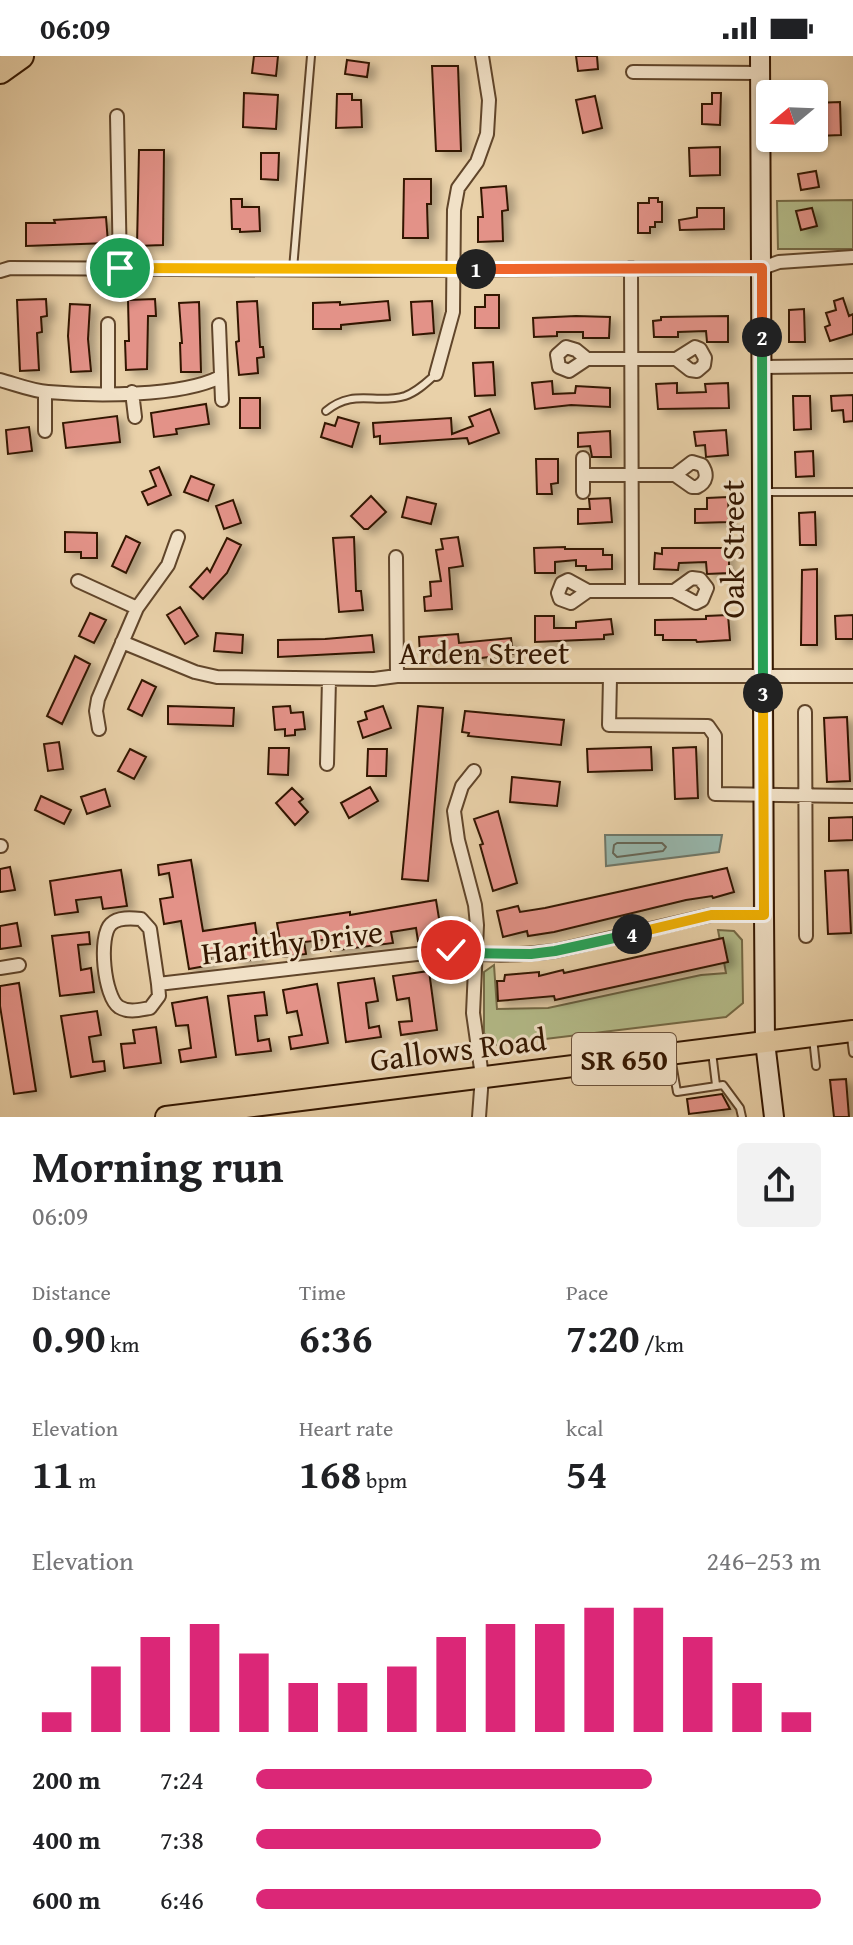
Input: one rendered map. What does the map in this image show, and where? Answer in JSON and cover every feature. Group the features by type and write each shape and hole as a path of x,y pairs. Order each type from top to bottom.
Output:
{"highway":[{"path":"0,71 21,56"}],"main road":[{"name":"Gallows Road","path":"166,1117 286,1105 482,1076 852,1031"}],"street":[{"path":"436,374 450,331 454,210 458,188 477,162 487,134 489,100 482,56"},
{"path":"633,72 737,71 760,65"},
{"name":"Oak Street","path":"760,65 765,1042 774,1117"},
{"path":"117,116 120,268"},
{"path":"0,271 10,268 762,268 779,262 853,257"},
{"path":"631,268 632,591"},
{"path":"108,324 108,393"},
{"path":"219,325 222,400"},
{"path":"587,359 676,359"},
{"path":"762,367 853,366"},
{"path":"0,380 45,392 108,393 169,391 205,385 220,377"},
{"path":"45,392 45,431"},
{"path":"132,392 135,417"},
{"path":"583,458 583,492"},
{"path":"583,475 675,475"},
{"path":"99,729 98,699 137,608 168,565 178,537"},
{"path":"396,557 397,676"},
{"path":"78,581 137,608"},
{"path":"588,591 674,591"},
{"name":"Arden Street","path":"122,642 195,672 217,677 853,676"},
{"path":"610,678 609,725 708,726 715,736 715,794 853,796"},
{"path":"327,764 329,679"},
{"path":"805,712 806,936"},
{"path":"474,771 462,786 454,811 458,840 475,905 477,953 473,1013 482,1076 479,1117"},
{"name":"Harithy Drive","path":"158,984 425,952 451,950 531,954 711,915 764,915"},
{"name":"Harithy Drive","path":"128,917 141,919 150,929 158,984 159,996 150,1008 131,1011 118,1006 108,993 103,937 112,923 128,917"},
{"path":"0,968 19,965"}],"lane":[{"path":"293,269 311,56"},
{"path":"326,411 337,402 349,398 405,396 421,388 436,374"},
{"path":"762,492 853,492"},
{"path":"852,1031 853,1053"},
{"path":"813,1036 816,1066"},
{"path":"711,1048 716,1085"},
{"path":"670,1053 677,1092 723,1085 740,1108 742,1117"}],"green space":[{"path":"853,200 853,249 778,249 777,201"},
{"path":"718,930 734,931 742,940 743,1003 726,1017 496,1045 484,1033 484,972 494,965 497,1009 548,1008 701,975 726,973"}],"water":[{"path":"605,835 722,835 719,852 606,866"}],"building":[{"path":"254,56 278,56 276,76 252,73"},
{"path":"576,56 597,56 598,69 578,71"},
{"path":"347,60 369,63 367,77 345,74"},
{"path":"432,66 458,66 461,151 436,151"},
{"path":"244,93 278,95 276,129 243,127"},
{"path":"712,93 721,93 720,125 702,124 702,104 712,104"},
{"path":"337,94 352,94 352,100 361,100 362,127 336,128"},
{"path":"595,96 602,128 583,133 576,100"},
{"path":"828,102 840,102 841,135 828,136"},
{"path":"720,147 720,175 690,176 689,148"},
{"path":"139,150 164,150 163,245 137,246"},
{"path":"261,153 279,153 278,180 261,179"},
{"path":"816,171 819,187 801,190 798,174"},
{"path":"404,179 431,179 431,204 427,204 428,238 403,238"},
{"path":"506,186 508,210 502,211 503,241 478,242 478,217 483,217 481,188"},
{"path":"649,198 658,198 658,202 662,202 662,222 655,222 655,227 650,227 650,233 638,233 638,203 649,203"},
{"path":"231,199 242,199 242,207 259,207 260,231 240,232 240,229 232,229"},
{"path":"697,208 724,208 724,229 680,230 679,220 697,217"},
{"path":"812,208 817,226 801,230 796,211"},
{"path":"106,217 108,243 26,246 26,223"},
{"path":"485,295 499,295 499,328 475,328 475,307 485,307"},
{"path":"843,298 849,316 853,314 853,334 830,341 825,327 830,325 826,313 836,310 834,301"},
{"path":"46,299 47,316 41,317 42,332 37,333 39,370 20,371 17,300"},
{"path":"155,299 156,316 148,316 147,369 126,370 128,300"},
{"path":"257,301 260,347 263,347 264,357 257,358 258,373 239,375 237,302"},
{"path":"388,301 390,320 341,325 341,329 313,329 313,303 340,302 340,305"},
{"path":"432,301 434,333 413,335 411,302"},
{"path":"199,302 201,372 181,372 179,303"},
{"path":"70,304 90,305 88,339 91,371 71,372 68,336"},
{"path":"804,309 805,342 789,342 789,310"},
{"path":"728,316 728,342 707,342 706,331 678,332 678,337 654,337 653,321 661,320 661,317"},
{"path":"610,317 609,338 583,338 583,332 557,332 557,336 534,337 533,318"},
{"path":"493,362 495,395 475,396 473,363"},
{"path":"552,381 553,394 575,393 576,386 610,388 610,407 571,405 535,409 532,383"},
{"path":"677,383 677,393 706,392 705,384 728,383 729,408 658,409 656,384"},
{"path":"853,395 853,421 844,422 843,410 832,411 831,396"},
{"path":"793,396 810,396 811,429 794,430"},
{"path":"240,398 260,398 260,428 240,428"},
{"path":"206,404 209,424 176,429 177,434 154,437 151,413"},
{"path":"490,409 499,433 469,444 467,438 380,444 380,436 374,437 373,423 451,418 452,434 473,426 469,417"},
{"path":"117,416 120,442 66,448 63,423"},
{"path":"338,417 359,423 352,447 321,437 325,423 335,426"},
{"path":"29,427 32,451 8,454 6,430"},
{"path":"726,430 728,455 706,457 705,445 696,446 694,432"},
{"path":"610,431 611,457 592,457 590,446 578,447 578,433"},
{"path":"813,451 814,476 796,477 795,452"},
{"path":"536,459 558,459 558,483 551,484 552,494 537,494"},
{"path":"159,467 171,495 148,505 142,492 156,486 150,471"},
{"path":"191,476 214,485 208,501 184,492"},
{"path":"371,496 386,512 368,529 364,529 351,516"},
{"path":"407,497 436,504 431,524 402,517"},
{"path":"728,497 729,522 695,523 695,509 707,509 707,498"},
{"path":"610,498 612,522 578,524 578,509 590,509 589,499"},
{"path":"233,500 241,523 224,529 216,506"},
{"path":"815,512 816,545 800,545 799,513"},
{"path":"65,532 97,533 97,558 81,558 81,552 65,552"},
{"path":"126,536 140,543 126,573 112,566"},
{"path":"354,537 356,591 361,591 363,610 339,612 333,538"},
{"path":"458,537 463,566 449,568 452,609 425,611 424,597 431,596 430,582 441,581 436,550 443,549 441,539"},
{"path":"227,538 241,545 227,573 203,599 190,587 207,568 210,572"},
{"path":"534,548 603,549 603,555 612,555 612,569 586,570 586,566 576,566 576,560 555,562 555,573 535,573"},
{"path":"662,548 729,548 729,573 707,574 706,562 679,563 678,570 654,569 655,553 662,554"},
{"path":"817,569 817,645 801,645 802,570"},
{"path":"180,607 198,636 185,644 167,615"},
{"path":"90,613 106,620 94,643 79,636"},
{"path":"728,615 730,640 663,640 663,635 655,635 655,620 706,619 706,616"},
{"path":"853,615 853,639 836,639 835,616"},
{"path":"535,616 554,616 554,628 576,628 576,622 611,619 613,634 604,635 604,639 535,642"},
{"path":"216,633 243,635 242,653 214,651"},
{"path":"458,634 459,643 511,638 513,654 473,659 473,651 420,655 419,637"},
{"path":"372,635 374,652 278,657 278,640"},
{"path":"75,656 90,664 62,724 47,716"},
{"path":"142,680 156,687 142,716 128,709"},
{"path":"168,706 234,708 233,726 168,724"},
{"path":"290,706 291,713 303,712 305,729 285,736 285,729 275,730 273,707"},
{"path":"383,706 391,728 363,738 358,722 367,719 365,712"},
{"path":"418,706 443,708 428,881 402,879"},
{"path":"465,711 564,720 561,745 468,736 469,733 462,732"},
{"path":"847,717 850,781 827,782 824,718"},
{"path":"59,742 63,769 48,771 44,744"},
{"path":"651,747 652,770 588,772 587,749"},
{"path":"696,747 698,798 675,799 673,748"},
{"path":"269,748 289,748 288,775 268,774"},
{"path":"130,749 146,757 134,779 118,771"},
{"path":"368,749 387,749 386,776 367,776"},
{"path":"512,777 560,782 557,806 510,802"},
{"path":"370,787 378,801 349,818 341,803"},
{"path":"292,788 303,799 299,802 308,812 295,825 276,803"},
{"path":"105,789 110,806 87,814 81,797"},
{"path":"41,796 71,810 64,824 35,810"},
{"path":"498,811 517,883 493,891 474,819"},
{"path":"853,817 853,840 829,841 829,818"},
{"path":"191,860 203,931 255,923 260,959 236,962 235,951 210,954 211,965 189,969 181,921 164,924 160,899 173,897 169,873 159,875 158,865"},
{"path":"10,867 15,890 0,892 0,869"},
{"path":"727,868 734,892 713,898 686,900 554,932 528,936 527,931 503,937 497,911 518,906 520,912 545,908"},
{"path":"121,870 127,906 103,909 101,897 76,900 78,912 55,915 50,881"},
{"path":"848,870 851,933 828,934 825,871"},
{"path":"436,900 442,937 418,941 416,928 391,932 393,943 331,951 329,939 304,942 306,954 283,957 277,923 350,912 350,915"},
{"path":"17,923 21,946 0,949 0,926"},
{"path":"89,932 90,944 78,945 81,970 91,968 94,992 60,996 52,936"},
{"path":"723,938 728,962 555,1000 554,996 498,1001 497,981 504,981 505,975 539,972 539,976 563,970 564,973"},
{"path":"429,971 437,1030 401,1035 399,1022 412,1021 409,998 397,1000 393,976"},
{"path":"374,978 378,1001 366,1003 369,1028 379,1026 381,1037 346,1042 338,983"},
{"path":"19,983 36,1091 14,1094 0,1006 0,986"},
{"path":"317,984 328,1043 291,1049 289,1037 302,1035 297,1011 287,1013 283,990"},
{"path":"264,992 267,1015 255,1016 258,1041 269,1039 271,1051 236,1055 228,996"},
{"path":"207,997 216,1057 181,1062 179,1050 191,1048 188,1025 176,1026 172,1003"},
{"path":"97,1011 101,1035 89,1037 93,1062 104,1061 105,1071 71,1077 61,1016"},
{"path":"156,1027 161,1063 124,1068 121,1044 135,1043 133,1030"},
{"path":"846,1079 849,1117 834,1117 830,1080"},
{"path":"722,1094 730,1109 689,1114 687,1099"}],"route":[{"path":"120,268 762,268 764,915 711,915 531,954 451,950"}]}
